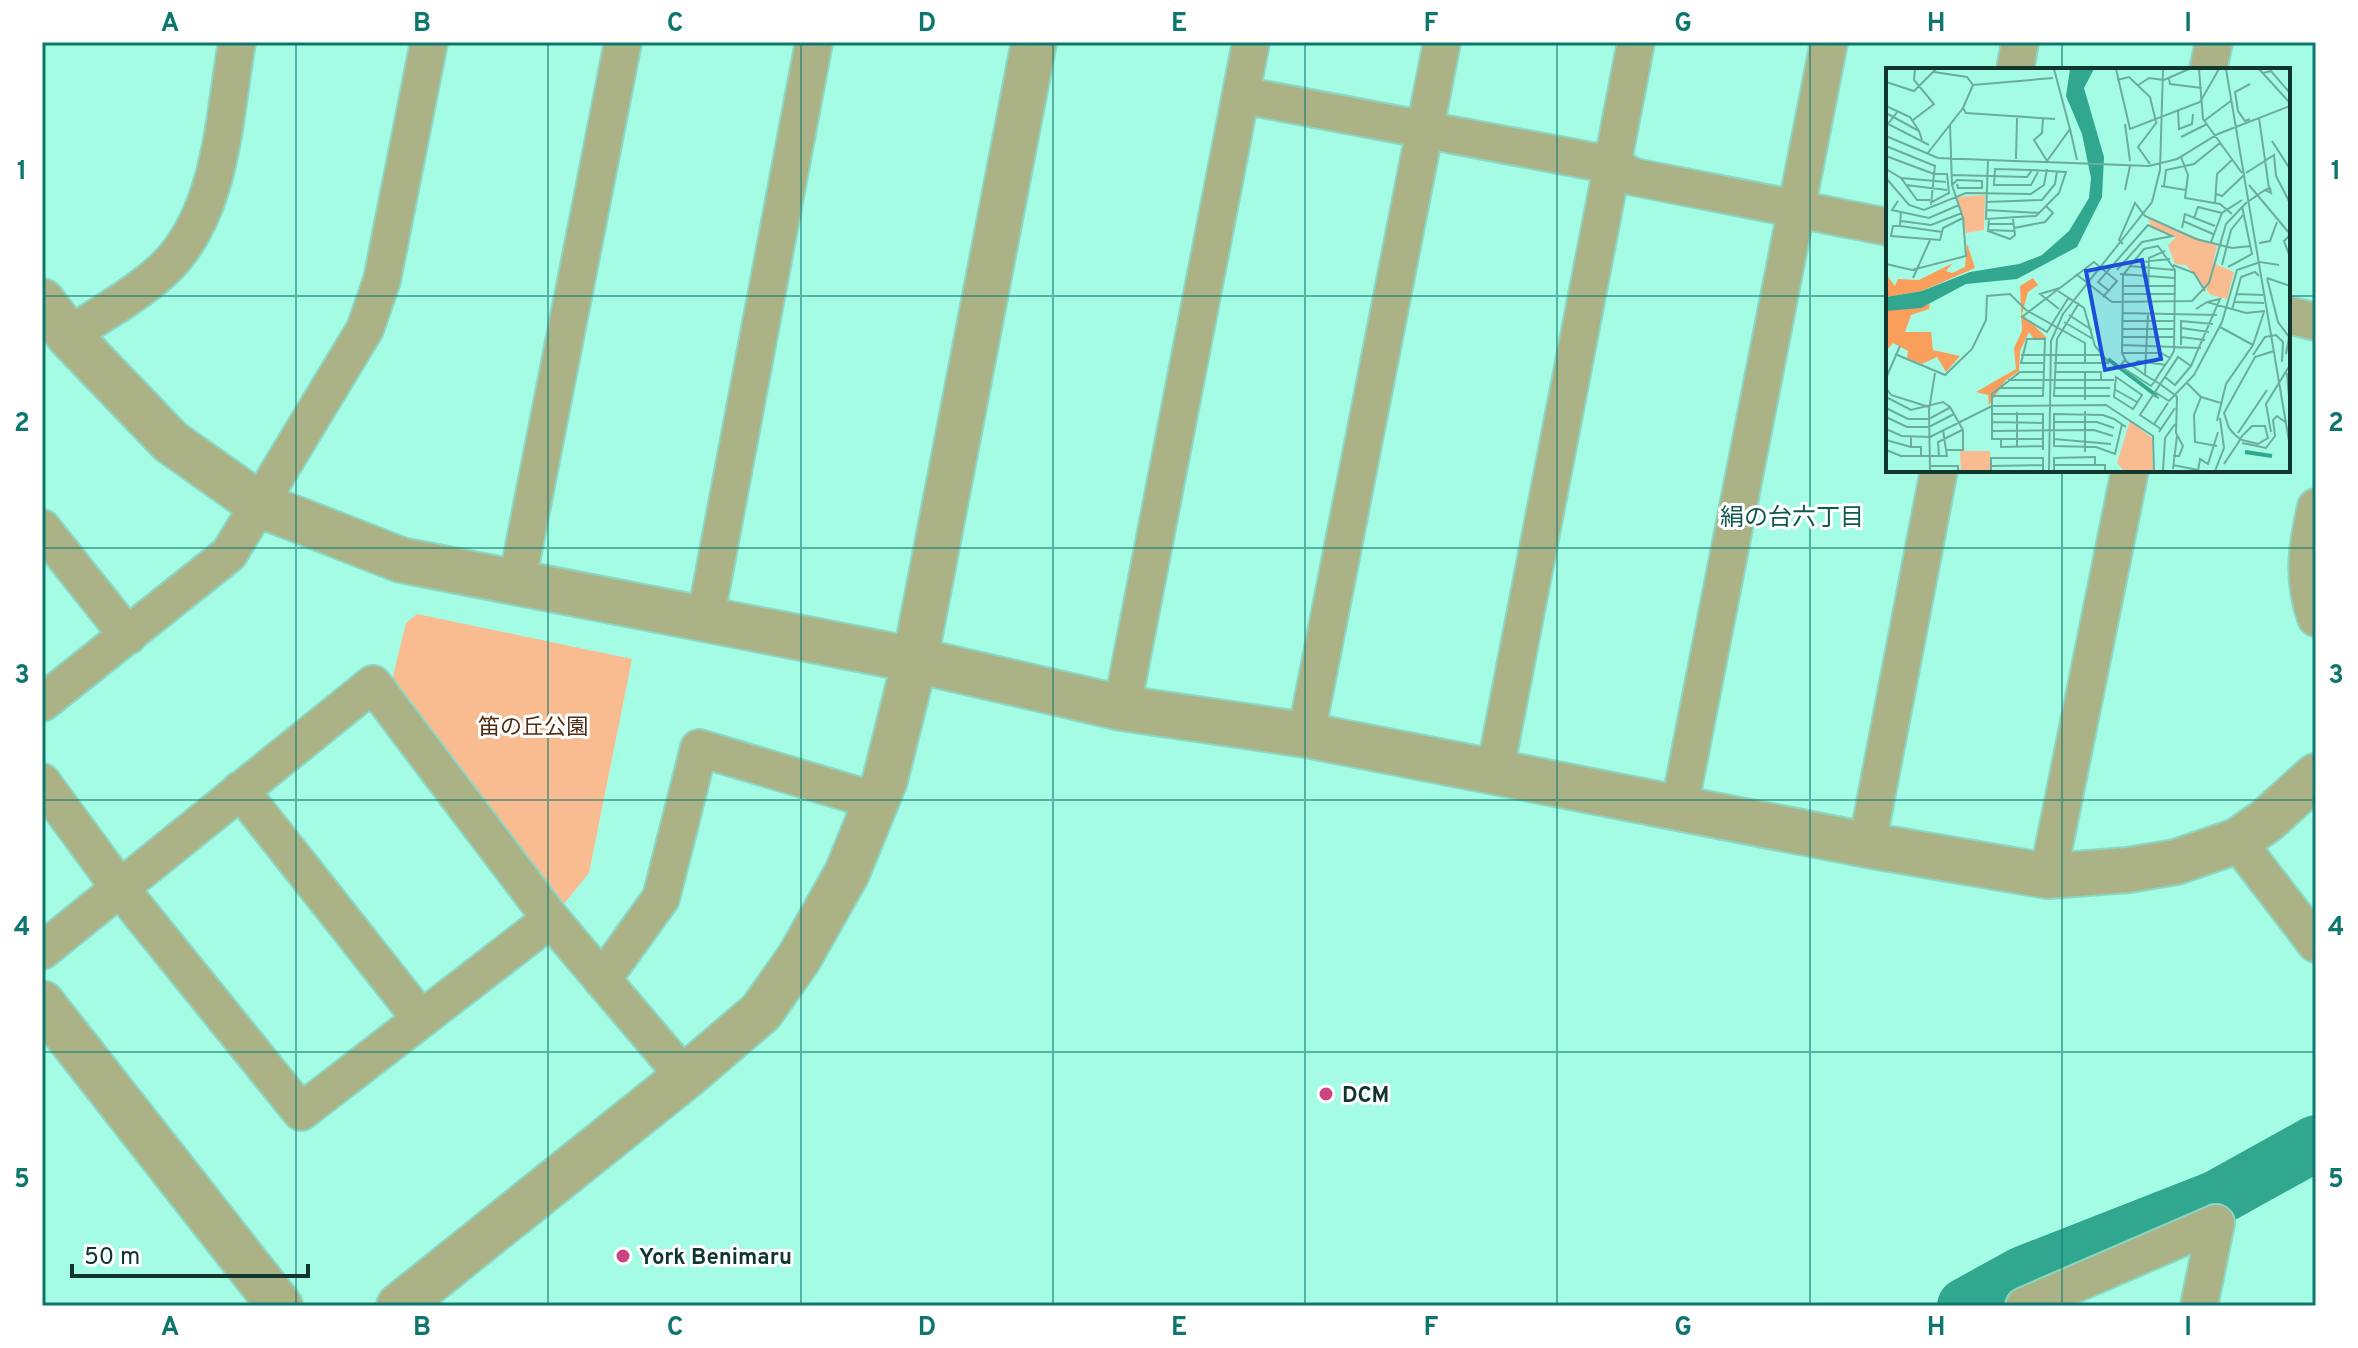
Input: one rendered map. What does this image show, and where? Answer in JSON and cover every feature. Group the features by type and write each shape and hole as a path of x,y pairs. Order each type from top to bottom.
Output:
{"street":[{"path":"69,336 165,268 194,229 210,189 237,42"},
{"path":"42,703 229,554 365,329 382,280 429,42"},
{"path":"517,582 623,42"},
{"path":"705,621 814,42"},
{"path":"399,1306 685,1077 761,1012 799,958 847,873 885,780 915,660 1034,42"},
{"path":"1122,708 1251,42"},
{"path":"1306,735 1442,42"},
{"path":"1495,771 1636,42"},
{"path":"1679,809 1829,42"},
{"path":"2015,68 2020,42"},
{"path":"2208,68 2214,42"},
{"path":"1241,95 1612,165 1634,177 1886,227"},
{"path":"42,301 69,336 171,442 260,505 401,560 915,660 1122,708 1306,735 1867,845 2048,876 2128,870 2176,862 2237,841 2266,821 2316,776"},
{"path":"2290,316 2316,322"},
{"path":"1867,845 1939,472"},
{"path":"2048,876 2130,472"},
{"path":"2316,507 2307,548 2307,591 2316,618"},
{"path":"42,528 128,636"},
{"path":"42,951 373,684 551,919 685,1077"},
{"path":"602,980 661,898 699,748 876,801"},
{"path":"42,782 119,887 301,1112 551,919"},
{"path":"240,790 421,1019"},
{"path":"2237,841 2316,944"},
{"path":"42,1003 280,1306"},
{"path":"2024,1306 2216,1223 2199,1306"}],"green space":[{"name":"笛の丘公園","path":"417,614 632,659 589,873 563,905 392,680 406,623"}],"waterway":[{"path":"1965,1306 2023,1274 2217,1198 2316,1143"}],"place":[{"name":"DCM","path":"1326,1094"},
{"name":"York Benimaru","path":"623,1256"}],"district":[{"name":"絹の台六丁目","path":"1792,517"}]}
